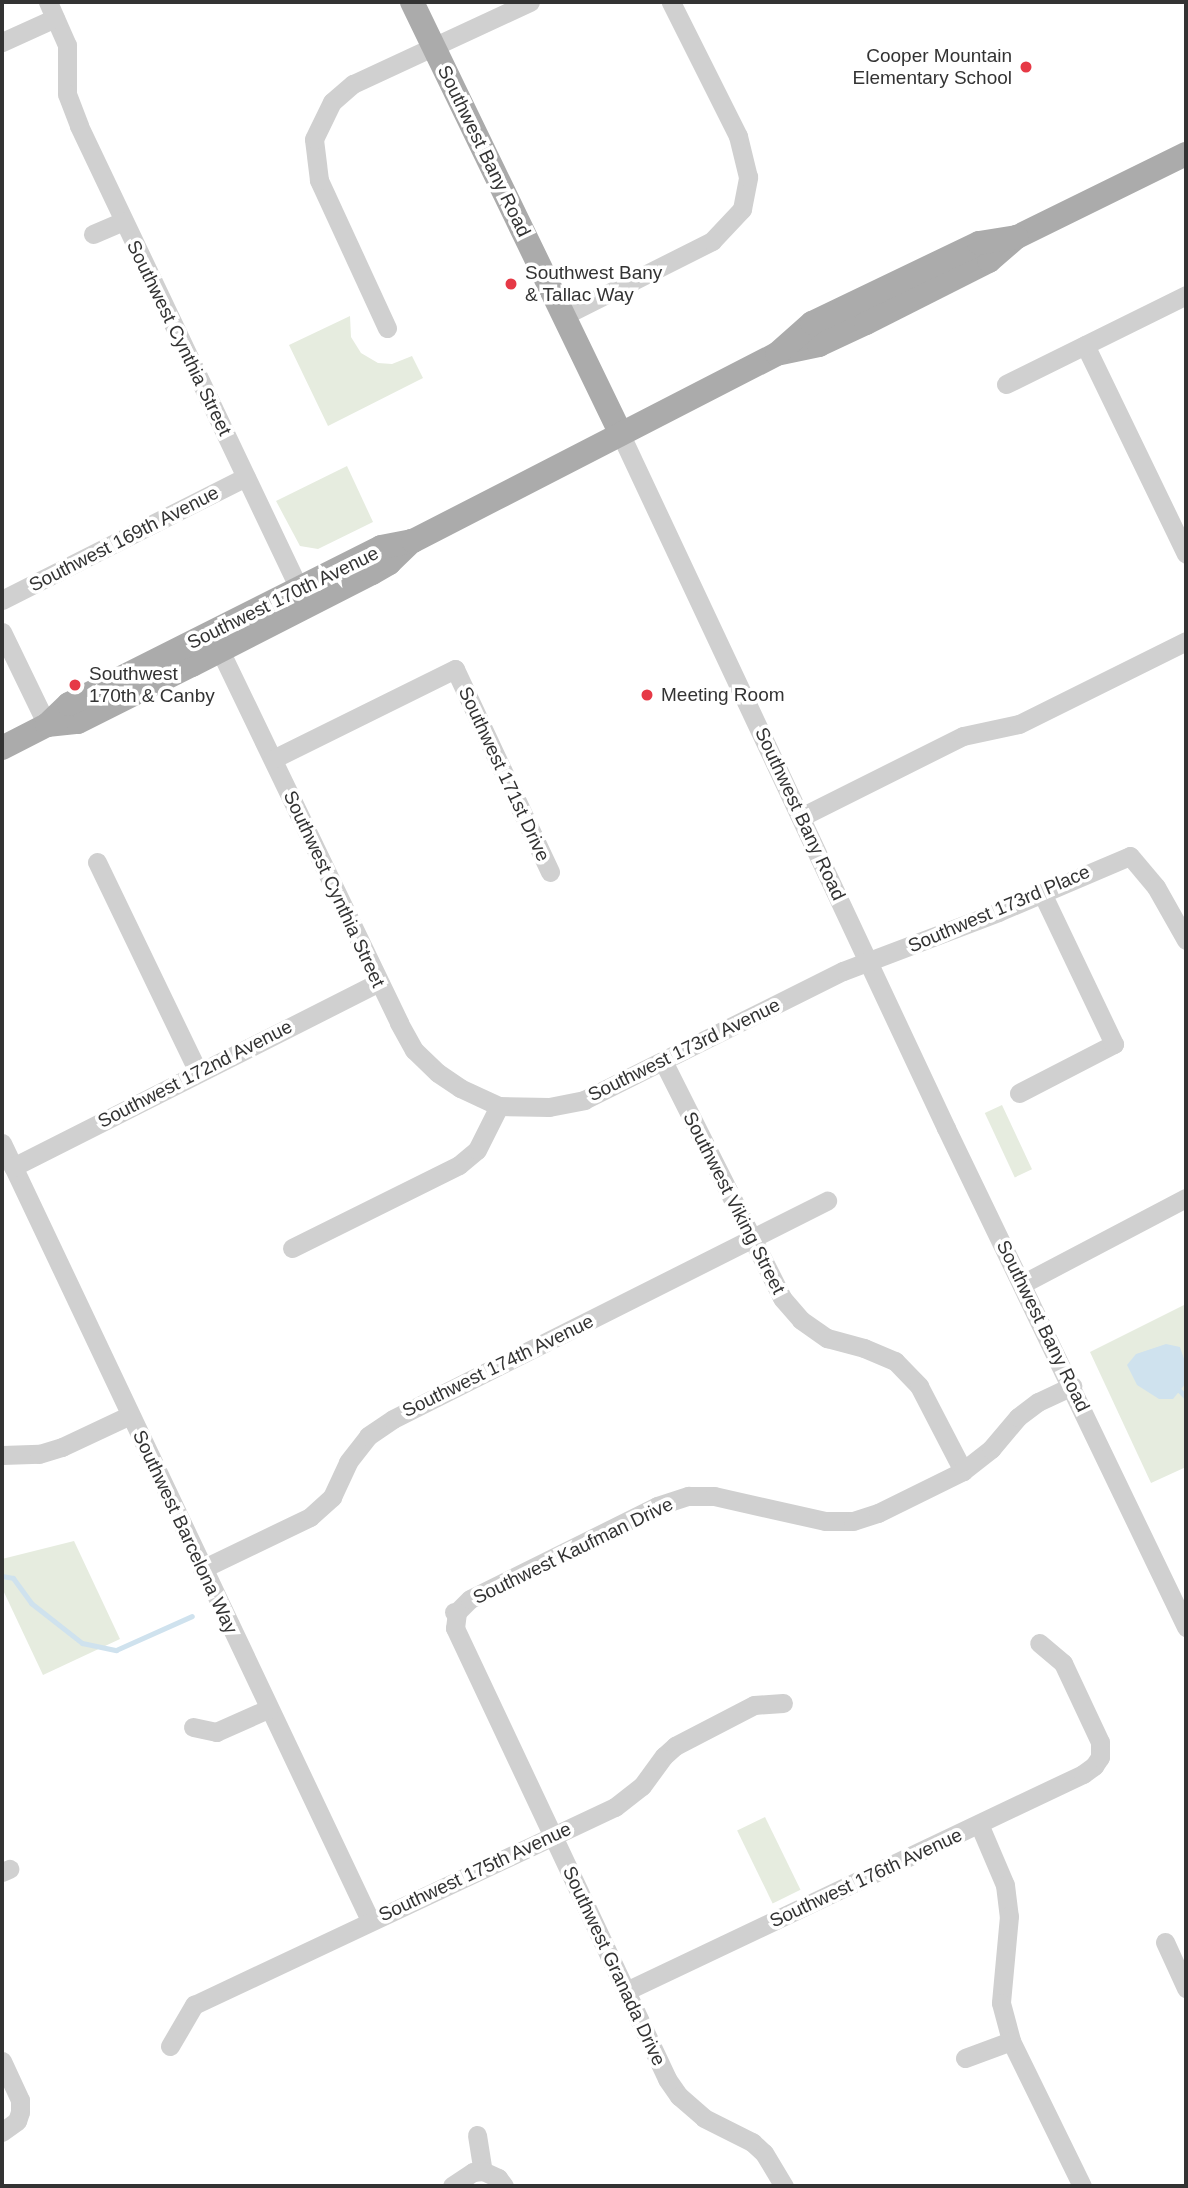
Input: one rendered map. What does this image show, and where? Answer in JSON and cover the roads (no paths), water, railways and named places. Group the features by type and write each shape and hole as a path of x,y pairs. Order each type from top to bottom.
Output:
{"main road":[{"name":"Southwest Bany Road","path":"412,2 620,433"},
{"name":"Southwest 170th Avenue","path":"2,748 47,726 69,704 216,642 303,596 382,547 413,541 776,354 819,345 866,323 989,261 1017,237 1186,153"}],"street":[{"path":"387,328 318,180 314,139 332,102 353,84 530,2"},
{"path":"563,316 712,241 741,209 748,177 738,136 671,2"},
{"path":"2,42 52,10"},
{"name":"Southwest Cynthia Street","path":"52,10 67,44 67,94 79,126 303,596"},
{"name":"Southwest Cynthia Street","path":"93,234 123,221"},
{"path":"1006,384 1186,295"},
{"path":"1085,345 1186,554"},
{"name":"Southwest Bany Road","path":"620,433 1186,1627"},
{"name":"Southwest 169th Avenue","path":"2,600 246,477"},
{"path":"2,632 47,726"},
{"path":"801,817 963,736 1019,724 1186,641"},
{"name":"Southwest Cynthia Street","path":"216,642 378,983 414,1049 438,1073 460,1088 499,1106"},
{"name":"Southwest 171st Drive","path":"273,759 455,669 550,872"},
{"name":"Southwest 173rd Place","path":"868,961 1130,856 1156,887 1186,940"},
{"path":"97,862 198,1072"},
{"path":"1019,1093 1114,1045 1042,892"},
{"name":"Southwest 173rd Avenue","path":"499,1106 549,1107 584,1100 868,961"},
{"name":"Southwest 172nd Avenue","path":"13,1167 378,983"},
{"name":"Southwest Viking Street","path":"663,1061 782,1298 801,1320 827,1338 864,1348 895,1361 919,1386 962,1471"},
{"path":"292,1248 459,1165 477,1150 499,1106"},
{"name":"Southwest Barcelona Way","path":"2,1143 370,1920"},
{"path":"1022,1284 1186,1198"},
{"name":"Southwest 174th Avenue","path":"202,1569 310,1517 332,1497 348,1462 368,1436 393,1419 827,1200"},
{"name":"Southwest Kaufman Drive","path":"455,1612 470,1599 656,1506 688,1496 714,1496 825,1521 853,1521 878,1513 962,1471 991,1449 1018,1417 1038,1402 1072,1386"},
{"path":"2,1455 39,1454 62,1447 130,1415"},
{"name":"Southwest Granada Drive","path":"455,1612 455,1628 667,2078 701,2124 752,2142 764,2153 784,2186"},
{"name":"Southwest 176th Avenue","path":"626,1992 1083,1774 1100,1757 1100,1742 1063,1663 1039,1643"},
{"name":"Southwest 175th Avenue","path":"170,2046 194,2005 370,1920 615,1808 642,1786 664,1756 675,1746 754,1705 783,1703"},
{"path":"193,1727 216,1732 268,1709"},
{"path":"979,1824 1005,1885 1009,1916 1001,2003 1012,2041 1082,2186"},
{"path":"1165,1942 1186,1988"},
{"path":"965,2058 1012,2041"},
{"path":"2,2061 20,2100 17,2121 2,2132"},
{"path":"477,2136 483,2171"},
{"path":"452,2186 473,2172 483,2171 498,2178 504,2186"}],"water":[{"path":"1166,1344 1180,1347 1186,1383 1173,1399 1159,1399 1137,1385 1127,1365 1136,1354"}],"waterway":[{"path":"1176,1387 1186,1397"},
{"path":"2,1576 13,1578 31,1603 82,1643 116,1650 192,1616"}],"place":[{"name":"Cooper Mountain Elementary School","path":"1026,67"},
{"name":"Southwest Bany & Tallac Way","path":"511,284"},
{"name":"Southwest 170th & Canby","path":"75,685"},
{"name":"Meeting Room","path":"647,695"}]}
